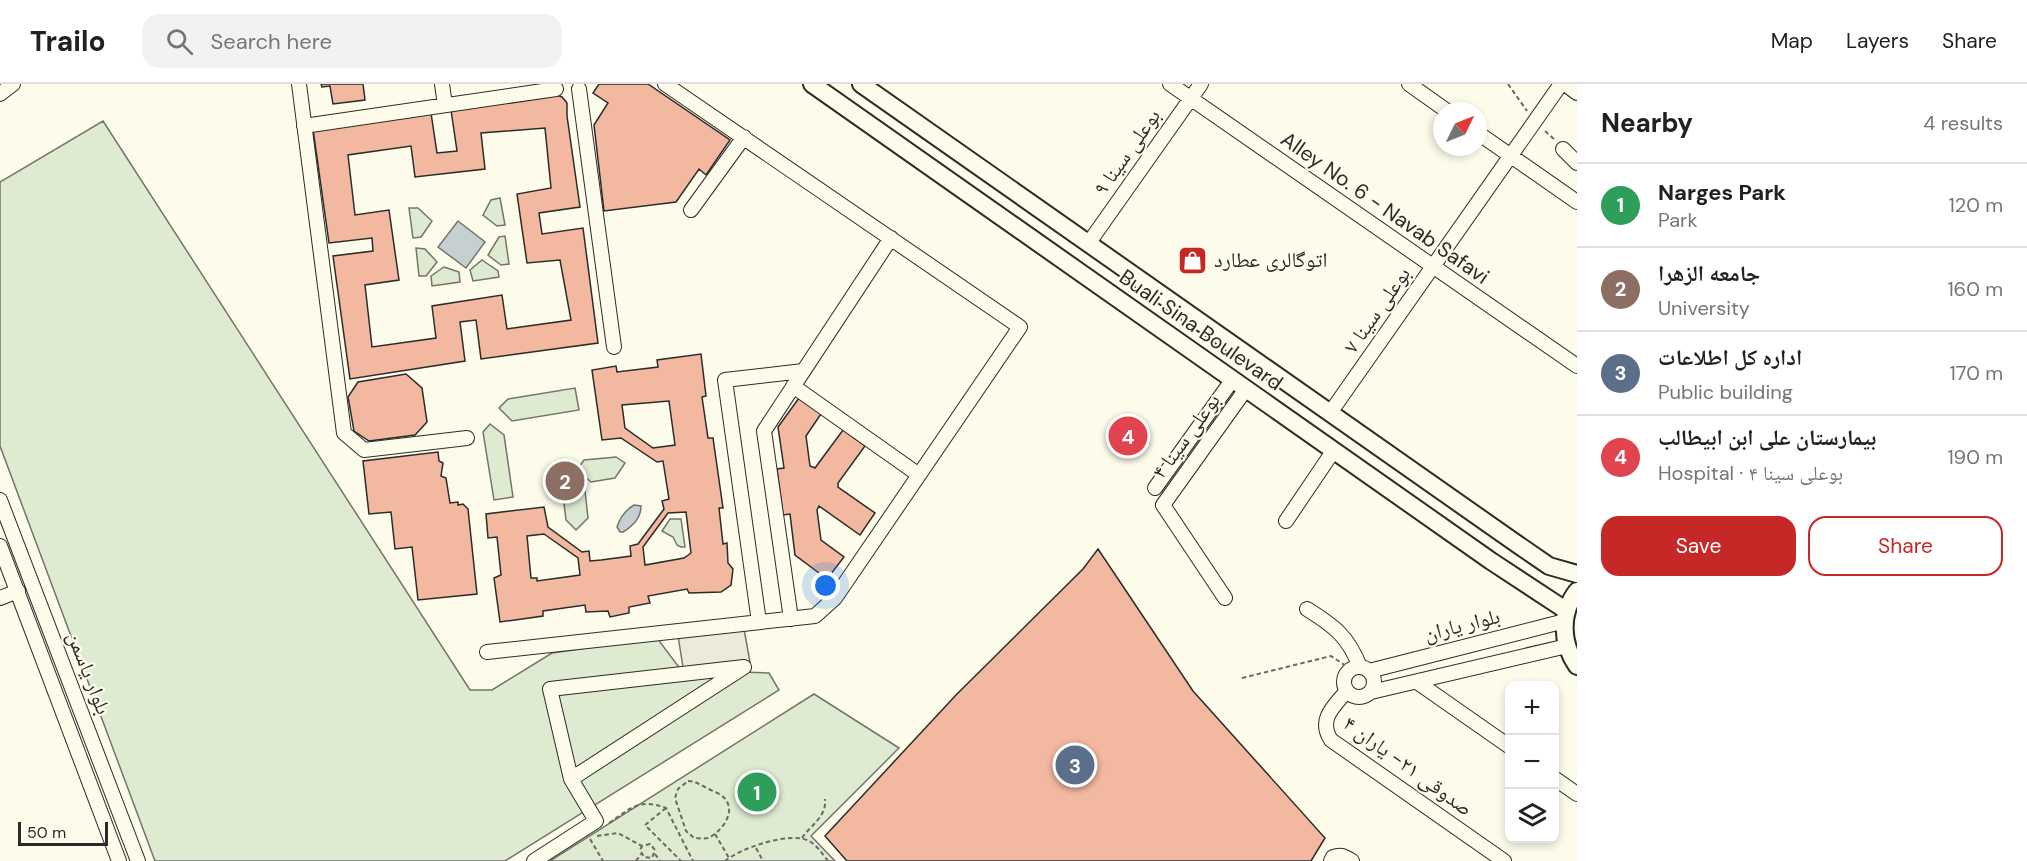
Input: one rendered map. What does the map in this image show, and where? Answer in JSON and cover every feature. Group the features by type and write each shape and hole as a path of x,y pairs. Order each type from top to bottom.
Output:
{"main road":[{"name":"Buali Sina Boulevard","path":"812,84 1237,388 1334,450 1566,616"},
{"name":"Buali Sina Boulevard","path":"861,84 1549,566 1577,574"},
{"path":"1237,388 1255,360"},
{"path":"1577,591 1566,616 1567,646 1577,666"}],"street":[{"path":"0,94 13,84"},
{"path":"299,84 344,433 364,450 468,438"},
{"path":"442,84 445,105"},
{"path":"487,652 815,616 835,598 1020,327 665,84"},
{"name":"Alley No. 6 - Navab Safavi","path":"1170,84 1577,366"},
{"name":"بوعلی سینا ۹","path":"1088,244 1201,84"},
{"path":"1409,84 1434,102"},
{"path":"1563,84 1577,93"},
{"name":"بوعلی سینا ۷","path":"1330,413 1563,84"},
{"path":"304,126 552,86 581,87 614,347"},
{"path":"691,210 744,137"},
{"path":"1487,139 1577,202"},
{"path":"1563,149 1577,163"},
{"path":"790,619 764,431 891,237"},
{"path":"759,622 725,380 803,371"},
{"path":"793,386 919,475"},
{"name":"بوعلی سینا ۴","path":"1155,488 1190,440 1237,388"},
{"name":"بوعلی سینا ۴","path":"1225,598 1163,505 1203,449 1237,388"},
{"path":"1190,440 1203,449"},
{"path":"1286,521 1334,450"},
{"name":"بلوار یاسمن","path":"0,500 138,861"},
{"name":"بلوار یاسمن","path":"0,546 119,861"},
{"path":"0,598 18,591"},
{"path":"1307,609 1334,627 1353,650 1360,669 1374,681 1371,692"},
{"name":"بلوار یاران","path":"1360,669 1566,616"},
{"path":"1360,669 1344,679 1346,692 1359,698 1371,692 1567,646"},
{"path":"534,861 596,821 571,779 550,689 744,667 571,779"},
{"path":"1417,682 1505,744"},
{"name":"صدوقی ۲۱- یاران ۴","path":"1346,692 1333,707 1324,724 1331,740 1504,861"},
{"path":"1559,781 1577,794"},
{"path":"1331,861 1333,857 1344,855 1352,861"}],"path":[{"path":"1508,84 1535,121 1563,149"},
{"path":"1242,678 1332,656 1360,669"},
{"path":"688,781 721,795 728,803 729,815 723,825 710,837 694,838 686,831 675,798 678,789 688,781"},
{"path":"802,838 810,826 823,815 826,806 825,799"},
{"path":"606,824 634,806 652,803 666,808 693,861"},
{"path":"666,808 645,825 681,861"},
{"path":"680,834 686,831"},
{"path":"603,861 588,837 618,833 642,846"},
{"path":"715,833 729,858"},
{"path":"725,861 768,842 790,837 802,838 811,842 828,861"},
{"path":"653,846 660,840"},
{"path":"642,846 645,843 653,846"},
{"path":"636,861 641,854 642,846"},
{"path":"653,846 660,861"},
{"path":"755,847 763,861"},
{"path":"641,854 648,859 655,854"}],"green space":[{"path":"103,121 470,690 492,690 552,653 657,638 681,670 769,673 779,690 505,861 155,861 0,446 0,182"},
{"path":"500,198 505,225 497,226 483,215 491,200"},
{"path":"409,208 418,208 432,221 421,237 413,238"},
{"path":"505,236 509,264 501,265 488,255 499,237"},
{"path":"416,248 425,249 437,262 426,276 419,276"},
{"path":"482,260 498,271 499,277 473,281 470,270"},
{"path":"444,267 459,272 460,282 432,286 431,276"},
{"path":"575,388 579,410 512,421 499,408 508,399"},
{"path":"490,424 504,435 513,497 494,500 483,432"},
{"path":"616,457 625,463 615,478 591,482 577,470 584,460"},
{"path":"571,478 585,491 588,518 576,530 566,520 562,487"},
{"path":"670,519 681,519 685,547 677,545 673,537 662,531"},
{"path":"814,694 899,748 811,836 835,861 550,861"}],"shaded area":[{"path":"458,221 485,242 466,268 438,247"},
{"path":"634,505 641,506 638,518 630,527 620,532 617,527 620,520"},
{"path":"744,629 750,662 683,667 678,636"}],"building":[{"path":"321,84 363,84 365,100 333,104 330,86 322,87"},
{"path":"599,84 648,84 730,140 706,175 699,169 676,202 604,211 594,125 608,103 593,93"},
{"path":"554,94 562,97 567,103 580,207 539,213 542,234 583,228 598,343 481,359 476,320 460,322 465,361 350,379 333,256 373,251 372,238 329,243 313,129 431,113 437,153 457,151 451,110 540,98","holes":["545,128 551,188 517,194 527,263 560,260 571,320 507,329 502,295 432,306 436,338 372,347 365,285 399,280 389,210 355,215 348,155 411,146 415,177 485,169 481,133"]},
{"path":"701,354 706,396 702,397 708,438 713,438 723,508 719,508 723,544 727,543 728,563 733,569 731,585 721,592 689,593 687,589 648,596 650,603 629,607 629,613 610,617 608,611 586,612 585,605 543,611 543,616 500,622 494,578 501,575 497,537 488,538 486,514 544,507 548,527 582,552 589,551 590,561 631,556 630,546 638,544 664,509 662,501 669,499 663,461 657,462 621,438 602,440 592,370 616,366 617,372 658,367 657,360","holes":["669,401 675,445 653,448 625,428 622,405","686,512 691,553 684,558 645,565 643,547 668,513","544,534 578,558 580,575 537,581 537,578 531,578 527,536"]},
{"path":"406,374 422,388 427,422 415,435 369,441 354,431 348,397 358,382"},
{"path":"799,398 821,414 806,436 810,466 815,468 843,430 865,446 838,483 838,487 875,513 860,535 819,506 817,510 821,540 844,557 827,579 795,555 790,514 783,515 777,469 784,468 778,427"},
{"path":"438,452 439,461 443,463 441,476 446,478 450,503 458,502 458,505 463,504 468,509 477,594 418,600 412,547 395,549 391,512 369,514 363,461"},
{"path":"1098,549 1193,691 1325,838 1311,861 847,861 825,836 956,695 1083,569"}],"place":[{"name":"اتوگالری عطارد","path":"1193,260"},
{"name":"بیمارستان علی ابن ابیطالب","path":"1128,436"},
{"name":"جامعه الزهرا","path":"565,481"},
{"name":"اداره کل اطلاعات","path":"1075,765"},
{"name":"Narges Park","path":"757,792"}]}
